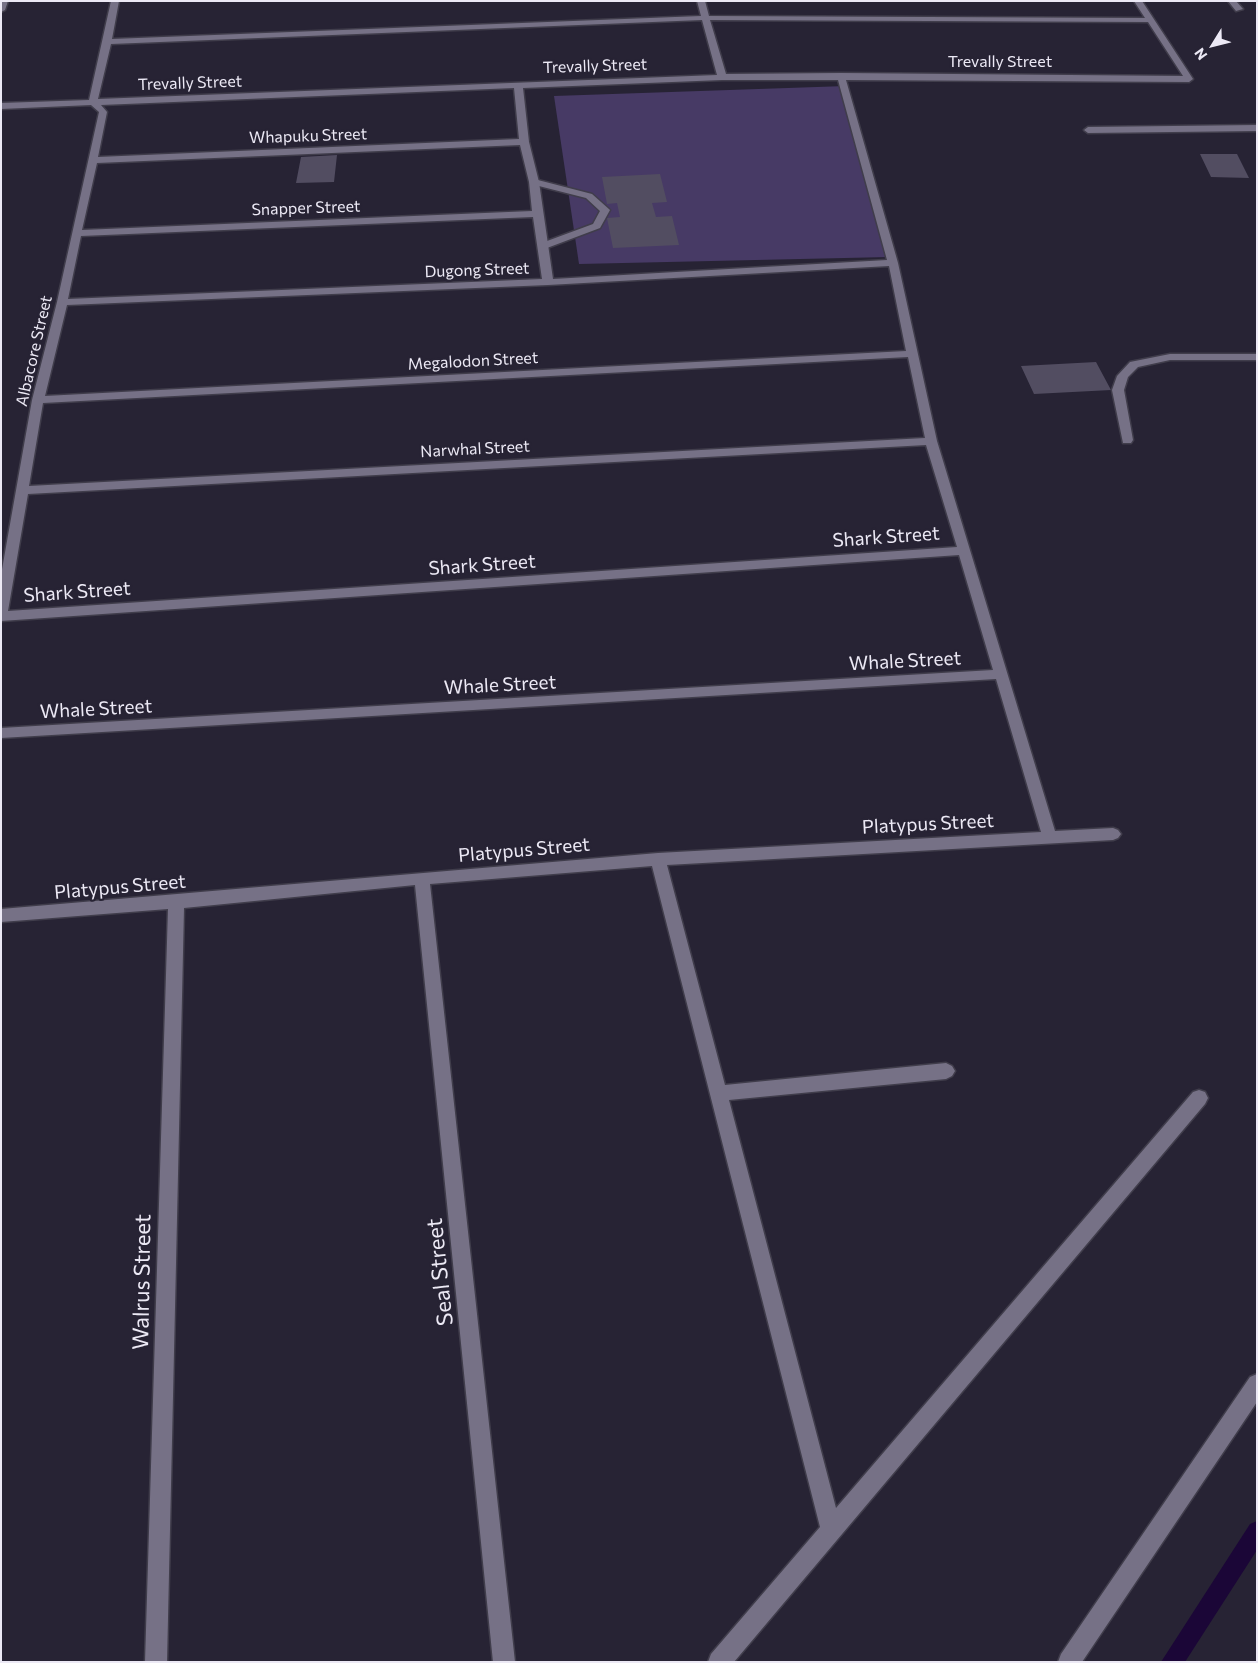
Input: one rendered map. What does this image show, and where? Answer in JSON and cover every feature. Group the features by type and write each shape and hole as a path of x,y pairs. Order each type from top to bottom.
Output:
{"street":[{"path":"1,10 4,1"},
{"path":"93,102 115,1"},
{"path":"701,1 722,76"},
{"path":"1138,1 1150,20"},
{"path":"1232,1 1239,9"},
{"path":"107,42 705,18 1150,20"},
{"name":"Trevally Street","path":"1,106 722,76 1189,78 1150,20"},
{"path":"841,76 893,263 931,441 1050,838"},
{"path":"518,84 524,142 534,182 548,282"},
{"name":"Albacore Street","path":"1,615 38,400 62,302 104,112 93,102"},
{"path":"1088,130 1257,128"},
{"name":"Whapuku Street","path":"93,160 524,142"},
{"path":"534,182 590,196 605,210 597,226 543,246"},
{"name":"Snapper Street","path":"77,233 537,214"},
{"name":"Dugong Street","path":"62,302 548,282 893,263"},
{"name":"Megalodon Street","path":"38,400 911,354"},
{"path":"1127,440 1118,390 1124,376 1134,364 1170,357 1257,356"},
{"name":"Narwhal Street","path":"22,490 931,441"},
{"name":"Shark Street","path":"1,615 964,551"},
{"name":"Whale Street","path":"1,733 1002,674"},
{"name":"Platypus Street","path":"1,916 658,859 1113,834"},
{"path":"658,859 831,1528"},
{"name":"Seal Street","path":"422,878 504,1662"},
{"name":"Walrus Street","path":"156,1662 176,902"},
{"path":"718,1093 946,1070"},
{"path":"719,1662 831,1528 1199,1098"},
{"path":"1069,1662 1257,1384"}],"shaded area":[{"path":"846,86 889,257 579,264 554,96"}],"building":[{"path":"1200,154 1237,154 1249,178 1211,177"},
{"path":"337,155 334,182 296,183 301,157"},
{"path":"660,174 667,202 652,203 656,217 672,216 679,245 613,248 607,218 620,217 617,203 607,204 602,177"},
{"path":"1096,362 1111,390 1034,394 1021,366"}],"waterway":[{"path":"1172,1662 1257,1531"}]}
